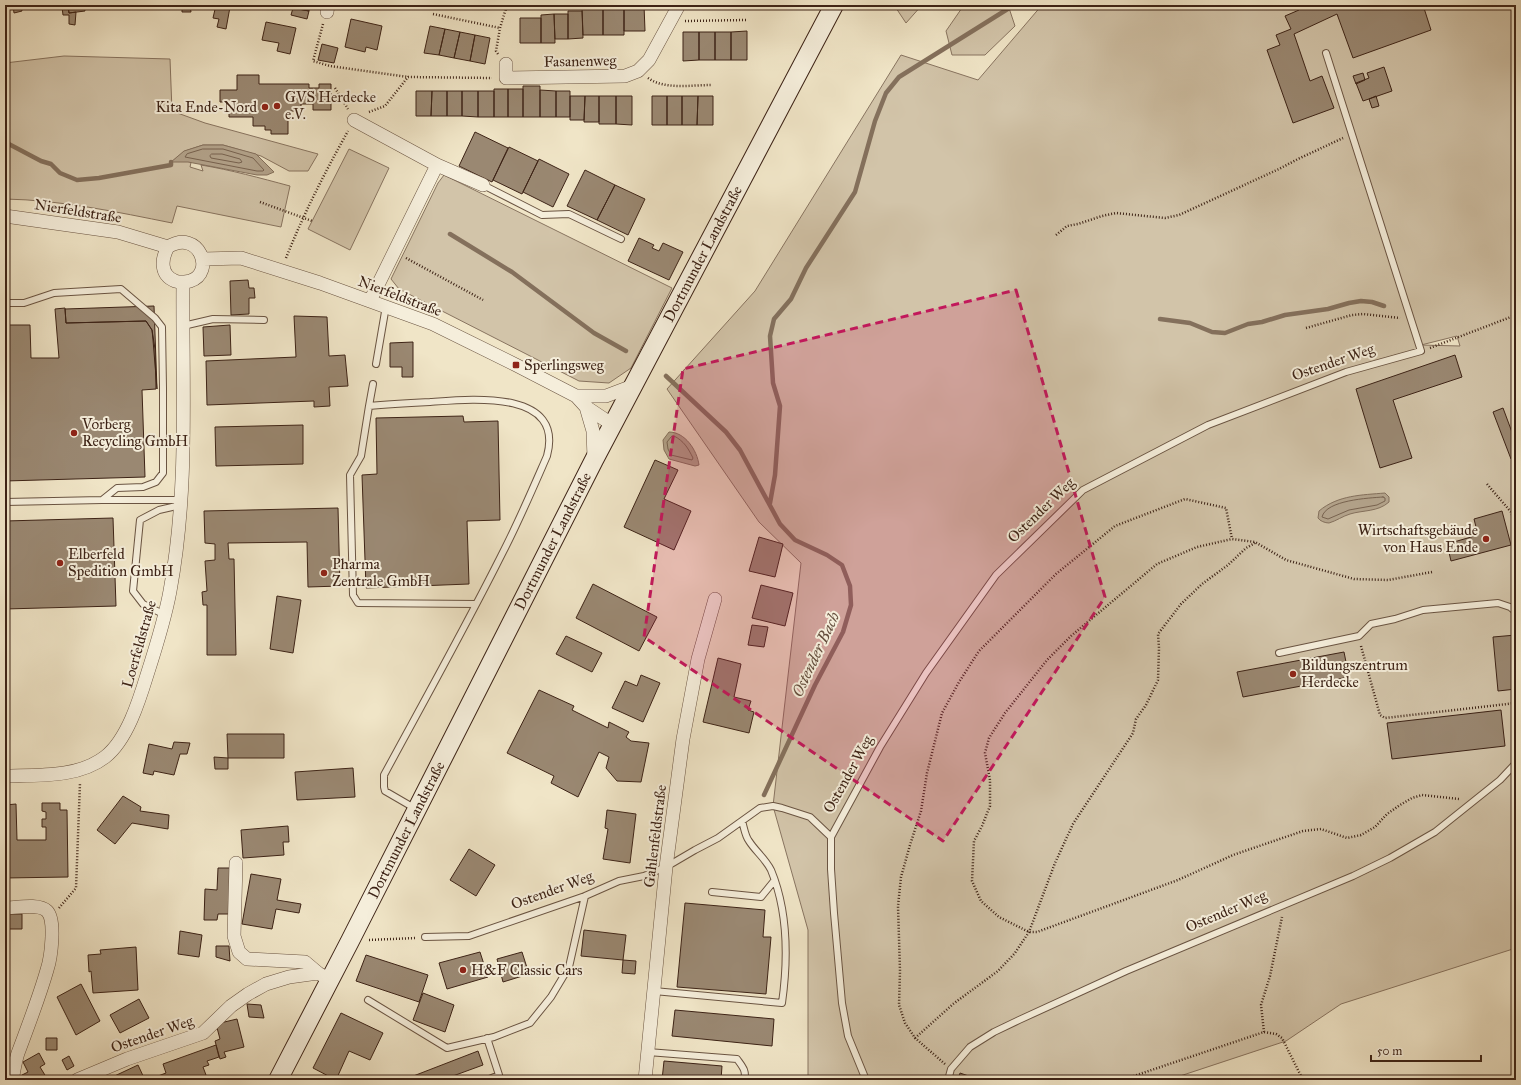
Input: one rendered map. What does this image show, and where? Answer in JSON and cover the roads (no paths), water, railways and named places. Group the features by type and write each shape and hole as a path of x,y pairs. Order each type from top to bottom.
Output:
{"main road":[{"name":"Dortmunder Landstraße","path":"278,1080 324,976 350,941 594,460 635,385 834,5"}],"street":[{"name":"Fasanenweg","path":"506,64 506,78 625,76 638,71 649,60 679,5"},
{"path":"354,120 437,165 483,186"},
{"path":"370,300 437,165"},
{"name":"Nierfeldstraße","path":"5,216 118,232 168,247 174,243 182,242 192,244 200,252 203,259 241,258 281,269 433,324 576,396 586,407 613,425"},
{"path":"168,247 163,255 162,265 164,272 171,279 177,282 183,283 193,280 200,274 203,266 203,259"},
{"name":"Loerfeldstraße","path":"5,776 56,774 81,768 104,758 122,737 141,696 165,615 176,554 181,502 184,438 183,283"},
{"name":"Nierfeldstraße","path":"576,396 606,396 635,385"},
{"name":"Nierfeldstraße","path":"586,407 593,431 594,460"},
{"name":"Gahlenfeldstraße","path":"645,1080 666,867 683,739 698,659 715,599"},
{"path":"236,864 234,936 239,952 248,959 305,962 324,976"},
{"path":"5,908 43,908 48,911 51,919 51,949 48,969 17,1056 12,1080"},
{"name":"Ostender Weg","path":"77,1080 127,1058 204,1033 231,1006 266,984 289,977 324,976"}],"lane":[{"name":"Ostender Weg","path":"866,1080 848,1036 842,1003 831,869 831,837 880,747 926,673 996,575 1082,490 1208,425 1346,372 1421,351 1326,53"},
{"path":"483,186 542,215 569,214 621,239"},
{"path":"5,303 24,303 54,293 121,290 155,318 162,327 163,473 156,482 143,487 117,488 102,500"},
{"path":"376,364 386,306"},
{"path":"183,326 213,319 264,320"},
{"path":"373,384 361,456 350,475 355,600 358,604 476,604"},
{"path":"369,406 477,398 508,402 523,406 539,415 546,424 550,437 548,456 503,552 384,775 385,791 417,810"},
{"path":"5,502 102,500 181,502"},
{"path":"165,615 143,604 133,591 140,520 158,510 181,502"},
{"path":"1279,653 1359,636 1371,624 1395,619 1422,610 1498,604 1510,607 1516,612"},
{"name":"Ostender Weg","path":"948,1080 951,1069 970,1047 994,1032 1126,971 1353,876 1390,858 1434,832 1500,780 1516,763"},
{"name":"Ostender Weg","path":"425,937 469,936 586,896 619,881 644,876 666,867 718,838 760,808 773,806 810,817 831,837"},
{"path":"654,991 782,1003 785,981 786,948 781,901 770,869 762,855 748,840 742,821"},
{"path":"712,892 761,897 774,881"},
{"path":"368,1000 447,1048 487,1038 530,1023 551,997 569,967 586,896"},
{"path":"487,1038 499,1075 487,1080"},
{"path":"648,1052 737,1059 744,1068 744,1080"}],"water":[{"path":"203,145 223,145 256,154 274,172 267,175 257,175 188,162 171,162 184,151"},
{"path":"669,432 685,438 693,448 699,465 695,466 669,459 664,450 663,440"},
{"path":"1385,493 1389,497 1389,502 1380,508 1350,514 1329,523 1323,522 1318,518 1319,511 1342,499 1368,494"}],"waterway":[{"path":"770,503 775,475 780,406 773,383 770,336 774,319 791,299 806,268 855,192 875,121 886,93 899,77 1014,5"},
{"path":"5,142 41,161 51,164 60,173 77,180 99,178 171,165 171,162"},
{"path":"450,234 512,272 594,333 626,351"},
{"path":"1160,319 1190,323 1212,332 1225,333 1248,324 1262,322 1285,315 1328,309 1349,303 1361,301 1372,302 1384,306"},
{"name":"Ostender Bach","path":"666,376 726,432 740,450 780,524 795,540 827,555 842,565 850,586 851,605 843,632 815,685 764,795"}],"place":[{"name":"GVS Herdecke e.V.","path":"277,106"},
{"name":"Kita Ende-Nord","path":"265,107"},
{"name":"Sperlingsweg","path":"516,365"},
{"name":"Vorberg Recycling GmbH","path":"74,433"},
{"name":"Wirtschaftsgebäude von Haus Ende","path":"1486,539"},
{"name":"Elberfeld Spedition GmbH","path":"60,563"},
{"name":"Pharma Zentrale GmbH","path":"324,573"},
{"name":"Bildungszentrum Herdecke","path":"1293,674"},
{"name":"H&F Classic Cars","path":"463,970"}]}
